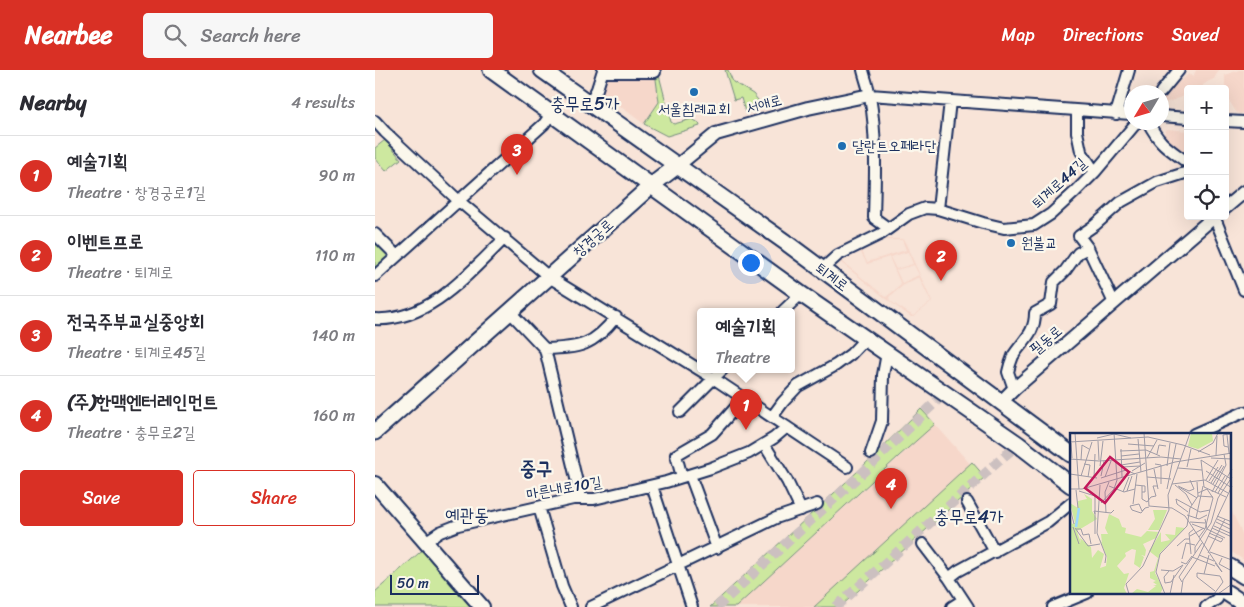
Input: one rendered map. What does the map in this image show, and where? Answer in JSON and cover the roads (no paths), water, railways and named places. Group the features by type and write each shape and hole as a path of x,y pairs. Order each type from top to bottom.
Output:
{"main road":[{"name":"퇴계로","path":"491,70 801,294 1018,444 1070,484"},
{"name":"퇴계로","path":"542,70 824,271 1070,453"},
{"name":"창경궁로","path":"375,432 652,185 677,166"},
{"path":"375,484 482,607"},
{"path":"1231,567 1244,576"},
{"path":"1229,594 1244,604"}],"street":[{"path":"863,70 870,95 875,154 874,218 888,228"},
{"path":"1116,114 1129,70"},
{"path":"1167,85 1179,70"},
{"path":"589,104 603,71 655,72"},
{"name":"서애로","path":"677,166 716,134 808,108 870,95 1124,114"},
{"path":"938,209 950,101"},
{"path":"1077,111 1077,132 1081,151 1095,172"},
{"path":"375,276 544,124 551,114"},
{"path":"1169,117 1184,118"},
{"path":"375,121 459,201 549,276 697,368"},
{"path":"1229,121 1244,122"},
{"name":"퇴계로44길","path":"824,271 828,264 838,255 881,234 909,214 925,208 938,209 1004,228 1034,225 1051,214 1095,172 1130,130"},
{"path":"1151,130 1157,140 1165,148 1184,160"},
{"path":"1114,303 1088,248 1079,236 1095,225 1121,202 1157,182 1184,173"},
{"path":"1229,205 1244,192"},
{"name":"필동로","path":"1001,402 1014,388 1211,220"},
{"path":"1215,220 1244,290"},
{"path":"375,234 397,256"},
{"path":"375,320 408,316 429,304 462,280 505,238"},
{"path":"1014,388 1008,372 1013,357 1035,324 1035,313 1051,304 1054,282 1065,271 1078,252 1088,248"},
{"path":"786,308 801,294"},
{"path":"510,312 545,349 581,499"},
{"path":"545,349 565,348 590,343 607,329 616,317"},
{"path":"772,417 798,386 837,365 866,338"},
{"path":"871,453 882,421 884,405 883,375 887,353"},
{"path":"705,373 847,467"},
{"path":"680,412 719,373"},
{"path":"717,548 676,455 712,434 744,398"},
{"path":"1197,433 1244,412"},
{"name":"마른내로10길","path":"425,542 440,532 458,525 573,499 594,500 686,476 749,453 787,427"},
{"path":"763,444 787,480 801,510"},
{"path":"652,486 692,607"},
{"path":"967,502 995,552"},
{"path":"591,607 776,518 817,504"},
{"path":"949,578 1048,522 1070,504"},
{"path":"539,507 562,586 571,607"},
{"path":"923,544 949,578 965,604 952,607"},
{"path":"1053,607 1085,594"},
{"path":"1206,607 1217,599 1220,594"}],"tunnel":[{"path":"717,607 860,475 944,394"},
{"path":"836,607 1018,444"}],"place":[{"name":"서울침례교회","path":"694,92"},
{"name":"달란트오페라단","path":"842,146"},
{"name":"전국주부교실중앙회","path":"517,175"},
{"name":"원불교","path":"1011,243"},
{"name":"이벤트프로","path":"941,281"},
{"name":"예술기획","path":"746,430"},
{"name":"(주)한맥엔터레인먼트","path":"891,509"}],"district":[{"name":"충무로5가","path":"585,104"},
{"name":"중구","path":"536,468"},
{"name":"예관동","path":"467,515"},
{"name":"충무로4가","path":"969,517"}]}
